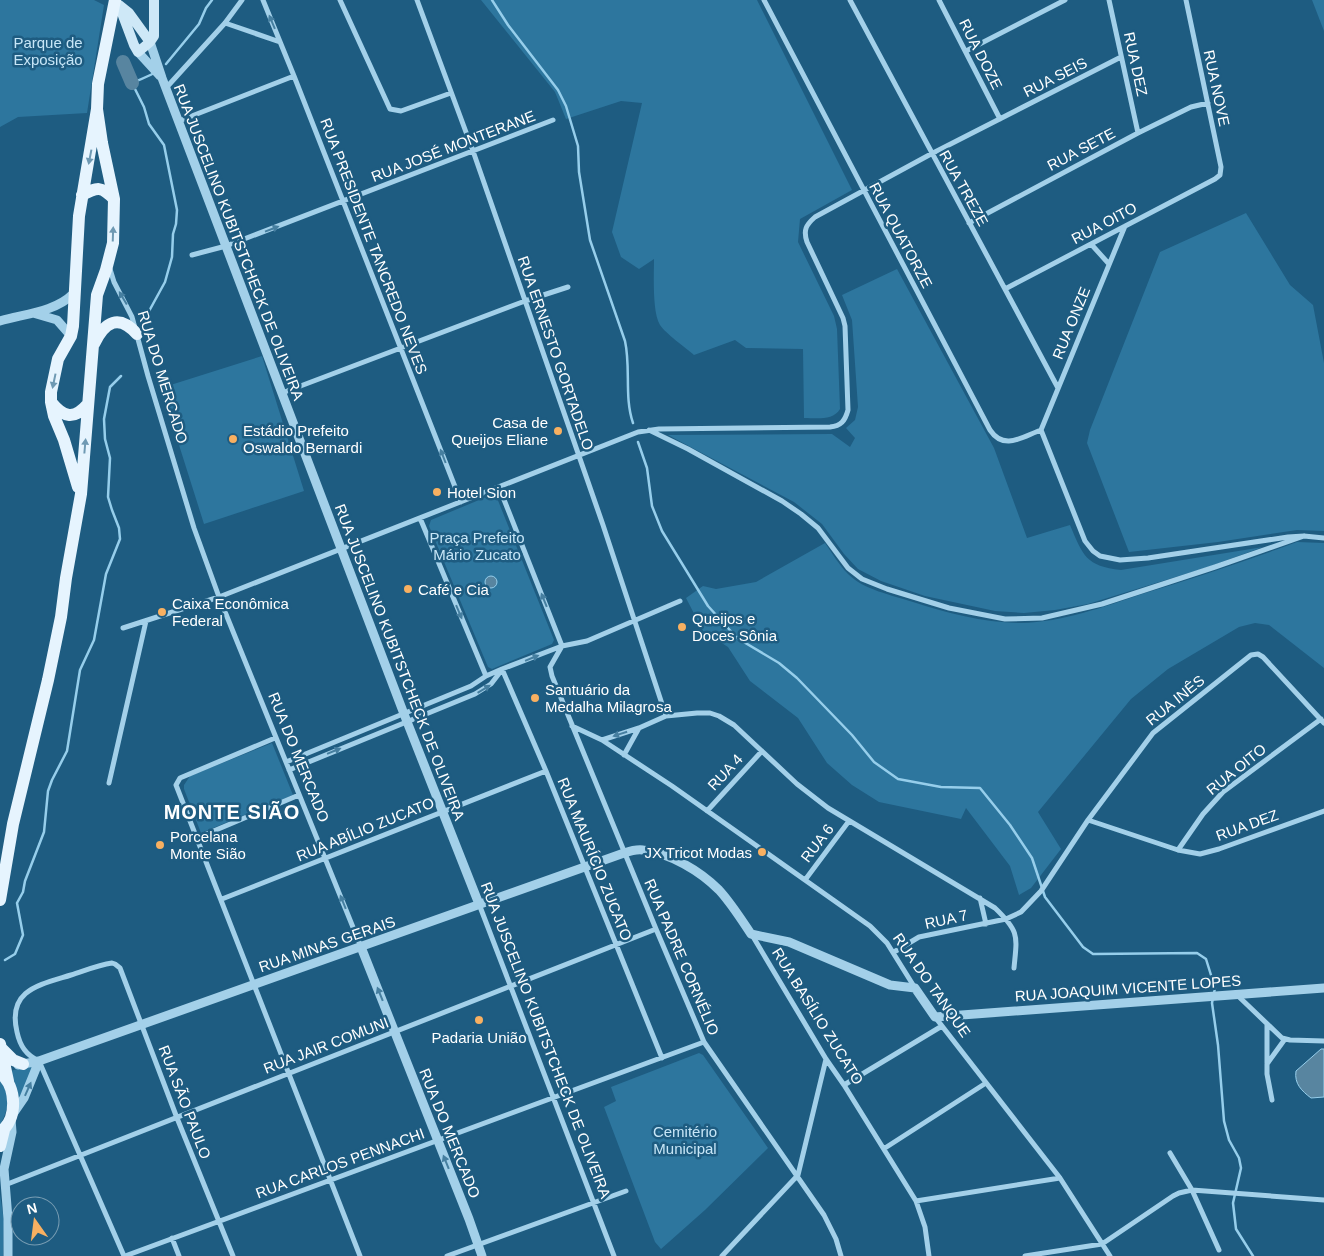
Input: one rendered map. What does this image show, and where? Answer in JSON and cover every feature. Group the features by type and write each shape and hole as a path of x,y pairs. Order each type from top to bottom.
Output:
{"main road":[{"path":"115,2 138,52 150,42 154,32 154,0"},
{"path":"115,2 129,13 150,42"},
{"path":"81,494 64,440 54,416 51,392 58,359 71,336 79,216 97,109 98,84 115,2"},
{"path":"131,38 142,30"},
{"path":"0,900 13,824 48,680 61,617 81,494 97,295 113,243 114,199 97,109"},
{"path":"82,195 98,188 105,190 114,199"},
{"path":"93,346 104,328 118,322 125,323 137,334"},
{"path":"51,402 66,415 75,416 88,404"},
{"path":"1,1046 8,1056 23,1064"},
{"path":"0,1146 7,1124 12,1094 3,1073 1,1046"}],"street":[{"path":"166,88 225,23 242,0"},
{"name":"RUA PRESIDENTE TANCREDO NEVES","path":"263,0 461,502"},
{"path":"340,0 390,109 401,112 451,93"},
{"name":"RUA ERNESTO GORTADELO","path":"417,0 473,151 604,526 666,716"},
{"name":"RUA QUATORZE","path":"764,0 863,191 995,437 1007,442 1040,430"},
{"name":"RUA TREZE","path":"850,0 1058,388"},
{"name":"RUA DOZE","path":"939,0 1000,119"},
{"path":"966,51 1065,0"},
{"name":"RUA DEZ","path":"1109,0 1138,133"},
{"name":"RUA NOVE","path":"1186,0 1221,167 1220,174 1215,180"},
{"path":"225,23 280,42"},
{"name":"RUA JUSCELINO KUBITSTCHECK DE OLIVEIRA","path":"150,42 281,393 614,1256"},
{"name":"RUA JUSCELINO KUBITSTCHECK DE OLIVEIRA","path":"138,52 162,78"},
{"name":"RUA SEIS","path":"648,430 830,427 842,424 848,410 845,326 838,304 807,242 805,229 808,223 932,154 1122,57"},
{"path":"179,120 294,76"},
{"name":"RUA SETE","path":"969,223 1138,133 1191,107 1208,104"},
{"name":"RUA JOSÉ MONTERANE","path":"192,255 226,246 344,202 553,120"},
{"name":"RUA OITO","path":"1006,289 1215,180"},
{"name":"RUA ONZE","path":"1040,430 1125,226"},
{"path":"1092,244 1109,264"},
{"name":"RUA DO MERCADO","path":"108,262 114,282 128,306 194,528 219,597 396,1032 482,1256"},
{"path":"281,393 525,301 568,287"},
{"path":"0,321 64,303 73,294"},
{"path":"32,313 57,320 71,336"},
{"path":"122,628 219,597 638,432 648,430 688,449 782,501 801,514 818,528 848,568 862,579 887,589 949,608 1005,619 1042,618 1102,604 1304,536"},
{"path":"1040,430 1085,541 1100,556 1120,560 1148,558 1304,536 1324,538"},
{"path":"499,487 562,646"},
{"path":"420,518 486,676"},
{"path":"289,770 471,686 486,676 562,646 587,641 680,601"},
{"path":"109,783 146,621"},
{"name":"RUA PADRE CORNÉLIO","path":"562,646 552,663 551,672 571,726 704,1042 824,1215 836,1239 841,1256"},
{"name":"RUA INÊS","path":"1006,919 1021,912 1034,900 1088,820 1153,733 1251,656 1258,654 1263,657 1322,721"},
{"path":"286,762 484,689 495,680 502,670"},
{"name":"RUA MAURÍCIO ZUCATO","path":"502,670 546,772 662,1058"},
{"path":"602,740 639,728 666,716 697,713 710,713 719,716 734,725 812,797 849,821 992,905 1012,926 1016,935 1014,968"},
{"name":"RUA OITO","path":"1178,850 1203,814 1222,792 1322,721"},
{"name":"RUA DO TANQUE","path":"571,726 602,740 707,811 870,926 894,952 915,988 942,1026 1060,1178 1110,1256"},
{"path":"624,755 639,728"},
{"path":"275,738 180,778 176,782 177,789 222,899 360,1256"},
{"name":"RUA 4","path":"707,811 762,751"},
{"name":"RUA ABÍLIO ZUCATO","path":"222,899 546,772"},
{"path":"197,838 299,795"},
{"name":"RUA DEZ","path":"1178,850 1193,854 1209,852 1324,811"},
{"path":"1088,820 1178,850"},
{"name":"RUA 6","path":"805,880 849,821"},
{"name":"RUA BASÍLIO ZUCATO","path":"624,853 637,850 654,852 694,870 718,890 751,934 826,1059 885,1148 916,1201 925,1227 929,1256"},
{"name":"RUA MINAS GERAIS","path":"3,1073 23,1064 39,1061 624,853"},
{"path":"980,898 986,924"},
{"name":"RUA 7","path":"894,952 919,937 1006,919"},
{"name":"RUA JAIR COMUNI","path":"5,1185 656,930"},
{"path":"751,934 789,942 890,985 915,988"},
{"name":"RUA SÃO PAULO","path":"39,1061 28,1055 18,1039 14,1017 18,1001 31,988 108,964 115,964 120,968 177,1118 233,1256"},
{"name":"RUA JOAQUIM VICENTE LOPES","path":"935,1016 1324,988"},
{"path":"1235,994 1266,1024 1285,1039 1324,1041"},
{"path":"1266,1024 1266,1074 1272,1100"},
{"path":"844,1085 942,1026"},
{"path":"1267,1064 1285,1039"},
{"name":"RUA CARLOS PENNACHI","path":"125,1256 704,1042"},
{"path":"722,1256 798,1175 826,1059"},
{"path":"8,1256 8,1219 4,1164 11,1136 7,1124 24,1098 39,1061"},
{"path":"39,1061 125,1256"},
{"path":"885,1148 986,1083"},
{"path":"1170,1153 1192,1190 1218,1250"},
{"path":"916,1201 1060,1178"},
{"path":"1025,1256 1102,1244 1173,1196 1192,1190 1324,1200"},
{"path":"447,1256 626,1191"},
{"path":"172,1238 179,1256"}],"green space":[{"name":"Parque de Exposição","path":"0,0 94,0 104,5 87,113 18,117 0,127"},
{"path":"481,0 757,0 852,190 800,219 798,242 834,316 837,329 840,409 837,413 824,418 804,418 803,349 746,348 735,340 694,355 660,325 657,319 654,293 654,259 639,269 621,257 612,232 642,103 621,101 566,119 555,92"},
{"path":"1312,0 1324,0 1324,31"},
{"path":"1246,213 1290,285 1313,305 1324,363 1324,531 1297,530 1218,542 1129,552 1087,443 1090,430 1160,252"},
{"path":"897,269 994,448 1027,538 1070,525 1087,558 1100,566 1121,570 1263,547 1208,567 1088,604 1024,613 995,611 925,596 881,581 858,569 844,554 822,524 794,502 668,435 832,434 850,447 855,438 846,428 855,420 858,407 852,320 842,295"},
{"name":"Estádio Prefeito Oswaldo Bernardi","path":"262,356 304,491 204,524 161,388"},
{"name":"Praça Prefeito Mário Zucato","path":"491,495 497,498 554,640 552,644 492,669 488,667 429,526 431,520"},
{"path":"1297,542 1324,543 1324,668 1269,625 1255,623 1239,627 1168,669 1131,699 1038,812 1061,849 1031,888 1019,895 1010,866 966,808 961,819 879,802 852,785 827,763 798,718 750,681 728,647 703,631 686,598 703,586 716,589 756,582 825,543 848,574 862,584 879,591 966,617 1007,623 1037,622 1098,609"},
{"path":"272,743 293,795 201,833 184,789 184,785 190,776"},
{"name":"Cemitério Municipal","path":"699,1053 703,1055 768,1148 705,1210 661,1249 655,1242 604,1107 616,1101 611,1087"},
{"path":"34,1065 17,1103 10,1071"},
{"path":"0,1081 4,1086 8,1103 0,1125"},
{"path":"0,1194 4,1221 3,1256 0,1256"}],"shaded area":[{"path":"491,576 497,582 491,588 485,582"},
{"path":"1321,1049 1324,1049 1324,1097 1311,1098 1297,1083 1296,1071"}],"waterway":[{"path":"166,64 199,24 212,0"},
{"path":"492,0 508,25 558,90 566,106 578,146 579,172 590,240 625,341 628,362 628,393 633,423"},
{"path":"123,62 132,83"},
{"path":"148,313 165,282 172,257 177,210 164,145 149,124 144,107 132,83 154,73"},
{"path":"5,960 15,954 23,935 17,903 23,892 25,881 44,832 48,791 67,751 80,670 94,640 106,574 120,539 119,528 108,497 110,458 105,439 104,419 110,387 121,376"},
{"path":"638,442 647,468 652,506 662,531 708,606 737,638 779,663 797,678 852,735 874,762 898,779 941,787 980,788 1010,825 1032,858 1045,897 1083,947 1093,954 1197,953 1206,959 1215,988 1214,993"},
{"path":"1213,998 1224,1121 1229,1140 1239,1158 1241,1168 1233,1203 1236,1229 1253,1256"}],"place":[{"name":"Casa de Queijos Eliane","path":"558,431"},
{"name":"Estádio Prefeito Oswaldo Bernardi","path":"233,439"},
{"name":"Hotel Sion","path":"437,492"},
{"name":"Café e Cia","path":"408,589"},
{"name":"Caixa Econômica Federal","path":"162,612"},
{"name":"Queijos e Doces Sônia","path":"682,627"},
{"name":"Santuário da Medalha Milagrosa","path":"535,698"},
{"name":"Porcelana Monte Sião","path":"160,845"},
{"name":"JX Tricot Modas","path":"762,852"},
{"name":"Padaria União","path":"479,1020"}],"district":[{"name":"MONTE SIÃO","path":"232,812"}]}
